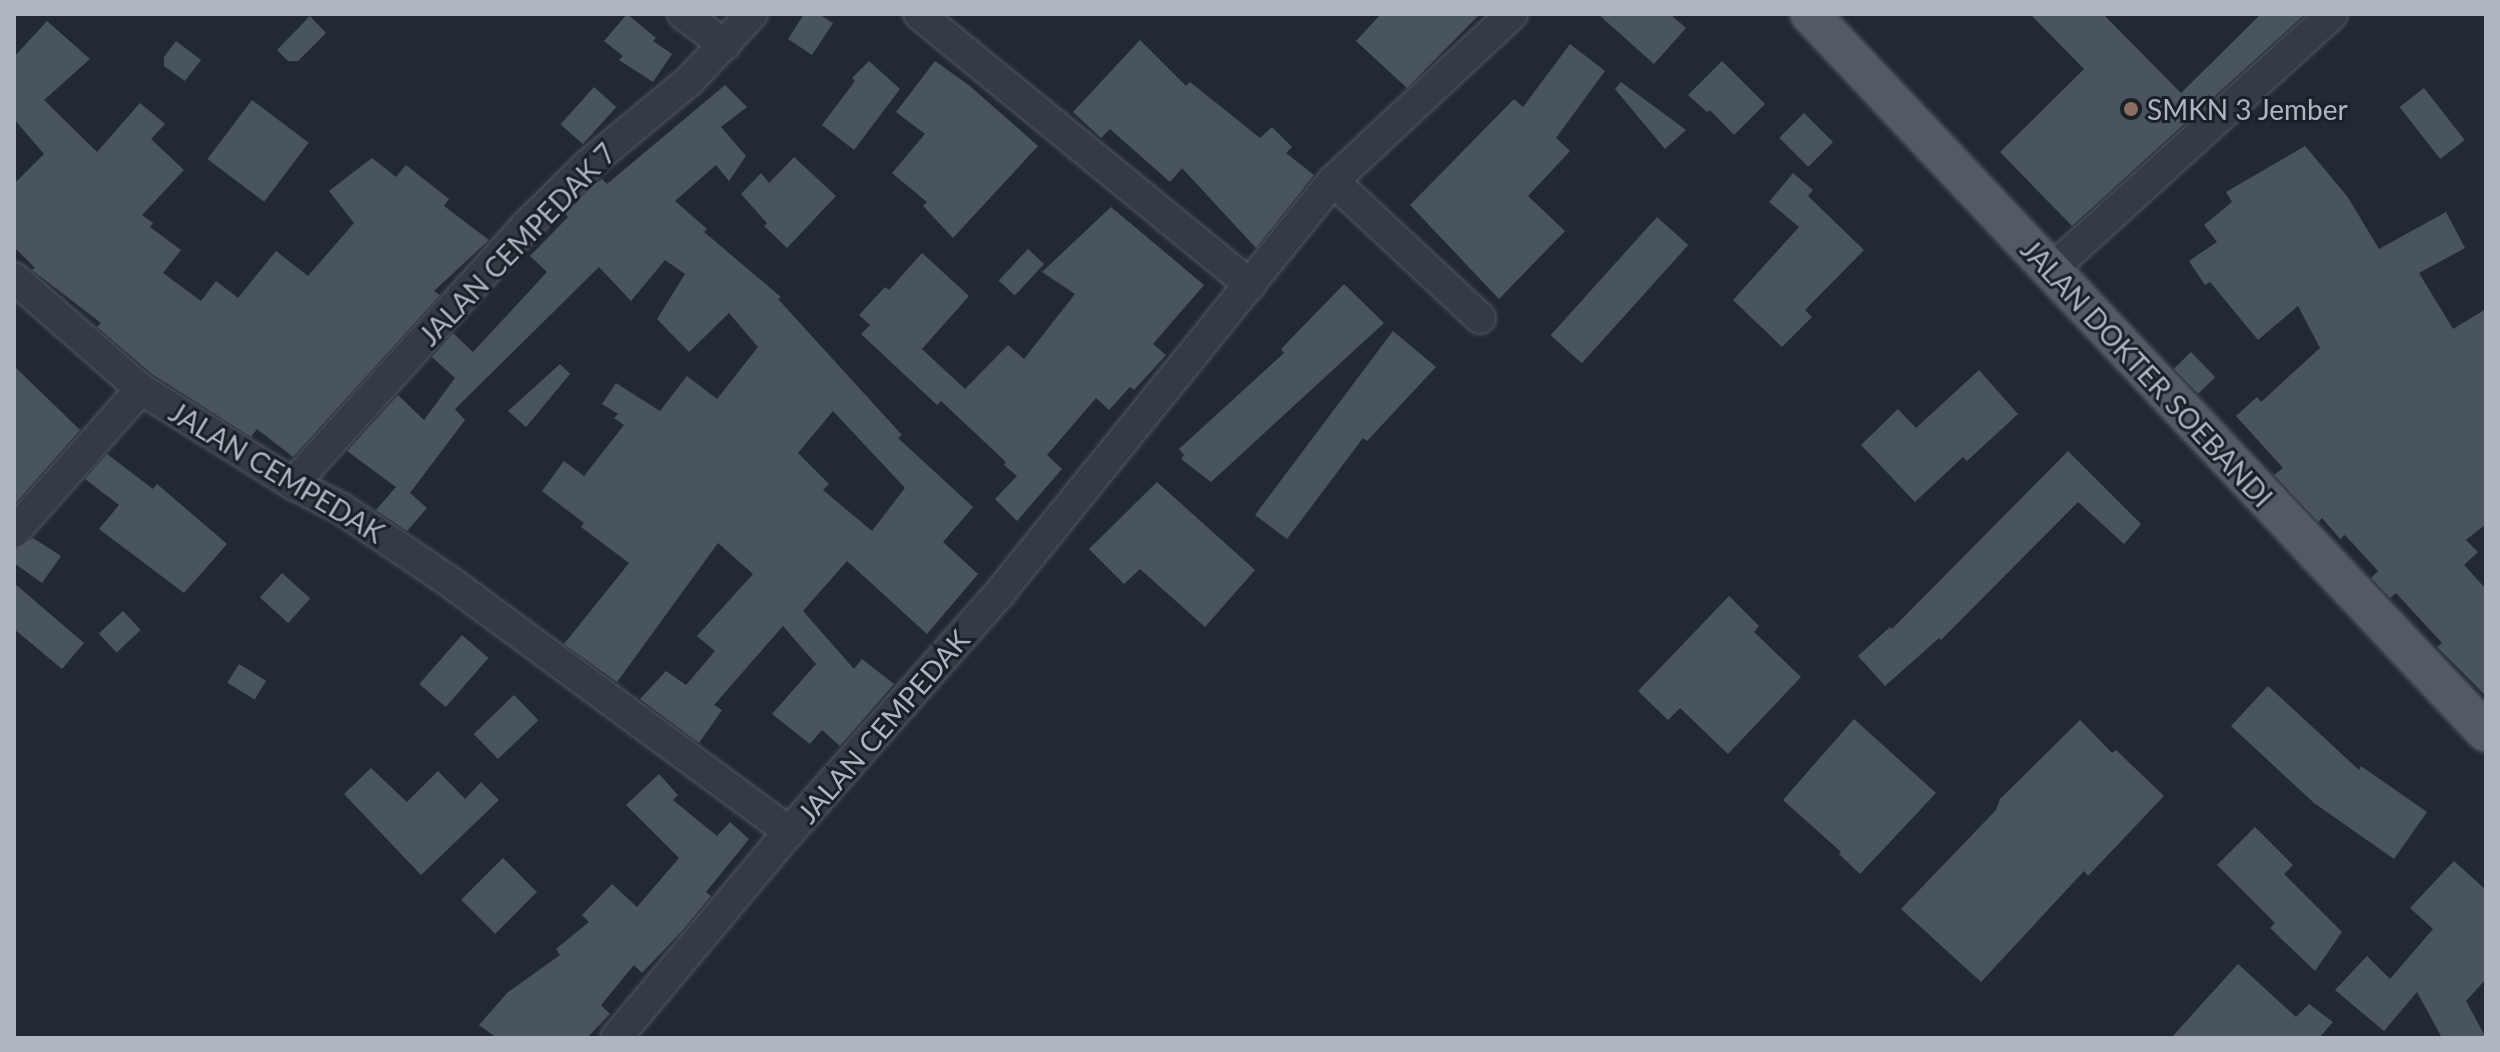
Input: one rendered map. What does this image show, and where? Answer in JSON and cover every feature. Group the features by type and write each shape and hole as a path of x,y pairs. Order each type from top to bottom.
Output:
{"main road":[{"name":"JALAN DOKTER SOEBANDI","path":"1810,14 2486,732"}],"street":[{"path":"683,14 725,45"},
{"name":"JALAN CEMPEDAK 7","path":"293,484 536,216 589,164 689,81 752,14"},
{"path":"919,14 1250,285"},
{"name":"JALAN CEMPEDAK","path":"14,278 141,389 293,484 342,509 453,584 789,832 1002,590 1333,181 1512,14"},
{"path":"2051,270 2332,14"},
{"path":"1333,181 1480,318"},
{"path":"14,532 141,389"},
{"path":"616,1038 789,832"}],"building":[{"path":"627,14 656,38 653,41 672,54 653,82 619,60 623,56 604,41"},
{"path":"804,14 819,14 833,23 812,55 788,39"},
{"path":"1381,14 1480,14 1407,88 1356,41"},
{"path":"1598,14 1670,14 1686,28 1654,64"},
{"path":"2030,14 2103,14 2181,93 2261,14 2305,14 2072,226 2000,152 2084,69"},
{"path":"310,16 326,33 298,61 288,61 277,50"},
{"path":"47,21 90,59 44,100 97,152 140,103 165,124 151,139 184,170 142,215 153,223 150,227 181,250 163,273 201,301 216,281 238,298 276,251 308,276 354,223 329,191 372,158 396,177 406,165 449,199 444,206 489,240 434,291 440,295 293,457 257,429 251,437 152,374 97,327 101,323 32,270 35,268 14,247 14,184 44,154 14,119 14,57"},
{"path":"1140,40 1186,86 1190,82 1260,138 1272,127 1292,147 1286,153 1314,175 1256,248 1182,168 1170,182 1110,129 1101,138 1073,112"},
{"path":"176,41 201,60 185,81 164,66 164,57"},
{"path":"1570,44 1605,71 1556,138 1570,151 1528,196 1565,231 1499,299 1410,205 1514,99 1523,107"},
{"path":"869,61 900,89 854,150 822,125 855,81 852,78"},
{"path":"935,61 970,86 1038,146 953,238 923,206 927,202 892,173 925,134 896,112"},
{"path":"1722,61 1765,104 1734,135 1710,110 1707,112 1688,95"},
{"path":"1621,82 1686,130 1665,149 1615,89"},
{"path":"725,85 747,107 721,127 746,156 729,181 716,165 675,201 707,229 704,232 781,297 778,299 902,435 898,438 973,507 943,542 978,574 927,634 847,561 803,611 854,669 862,659 894,684 840,746 822,730 810,744 772,714 816,664 783,626 714,705 722,710 699,743 640,699 666,671 686,685 715,651 697,636 753,574 718,543 617,682 564,644 629,563 581,527 584,523 542,491 564,461 584,476 624,425 614,418 618,414 602,404 616,383 660,411 687,376 717,399 758,347 729,313 689,352 657,319 685,274 665,260 631,301 599,267 455,409 465,420 410,493 427,508 407,531 376,510 396,487 347,451 398,395 424,420 455,378 432,357 453,333 473,352 547,272 530,256 568,217 565,213 592,186 602,179 607,184","holes":["833,411 905,488 872,531 823,490 829,484 798,453"]},
{"path":"594,87 616,107 583,144 561,124"},
{"path":"2424,88 2465,140 2440,159 2400,107"},
{"path":"252,100 309,143 264,202 207,159"},
{"path":"1804,113 1833,142 1808,167 1779,138"},
{"path":"2305,146 2347,196 2379,249 2446,212 2465,248 2419,273 2453,329 2486,309 2486,524 2466,540 2478,552 2464,565 2486,589 2486,696 2437,647 2442,643 2396,593 2390,598 2371,578 2378,571 2345,535 2340,539 2322,518 2318,522 2274,475 2283,468 2236,416 2257,397 2261,402 2320,348 2298,306 2258,340 2210,282 2205,285 2189,261 2217,242 2204,225 2232,202 2226,192"},
{"path":"794,157 836,196 787,248 764,226 767,223 741,194 761,173 769,183"},
{"path":"1793,173 1813,190 1808,196 1864,250 1805,310 1812,317 1782,347 1733,300 1799,227 1769,202"},
{"path":"1111,207 1204,285 1153,344 1166,355 1134,390 1130,387 1109,410 1096,398 1047,455 1062,469 1017,521 995,499 1017,476 941,401 937,405 861,334 870,325 859,315 885,287 889,290 922,253 969,296 922,349 965,389 1008,345 1024,359 1075,294 1042,272"},
{"path":"1657,217 1688,245 1582,363 1551,335"},
{"path":"1028,249 1044,264 1015,295 999,280"},
{"path":"1344,284 1384,323 1211,482 1181,459 1184,455 1179,449 1284,353 1281,349"},
{"path":"1393,331 1436,367 1367,441 1363,438 1287,539 1255,515"},
{"path":"2191,352 2215,377 2198,394 2174,369"},
{"path":"560,364 570,374 526,427 508,411"},
{"path":"14,366 80,430 14,505"},
{"path":"1979,370 2018,414 1967,461 1963,457 1915,502 1861,445 1898,409 1916,428"},
{"path":"2068,451 2141,524 2124,544 2078,502 1941,640 1939,638 1885,686 1858,656 1890,627 1892,629"},
{"path":"107,454 153,489 157,484 227,544 184,593 99,529 119,505 85,479"},
{"path":"1157,482 1255,570 1205,627 1140,569 1124,584 1089,549"},
{"path":"33,538 61,556 42,583 14,563 14,550"},
{"path":"282,573 310,598 288,623 260,598"},
{"path":"14,583 84,643 62,669 14,629"},
{"path":"1729,596 1759,626 1754,632 1801,677 1728,754 1680,708 1668,720 1638,691"},
{"path":"123,611 141,630 117,653 99,634"},
{"path":"462,635 488,658 446,707 419,684"},
{"path":"239,664 266,681 254,700 227,683"},
{"path":"2268,686 2359,770 2361,766 2427,812 2394,859 2314,803 2231,726"},
{"path":"514,695 538,720 498,759 474,734"},
{"path":"1854,719 1936,793 1860,874 1839,854 1841,852 1783,800"},
{"path":"2080,720 2112,753 2116,750 2164,796 2088,876 2084,871 1981,982 1901,909 1996,810 2000,799"},
{"path":"371,768 407,802 438,771 465,799 481,782 499,800 421,875 344,794"},
{"path":"659,774 678,795 673,800 717,836 730,822 749,839 706,892 711,896 681,932 642,973 634,965 601,1005 610,1014 587,1038 497,1038 479,1025 507,993 560,955 556,949 589,922 582,915 612,884 637,907 679,858 626,805"},
{"path":"2255,827 2293,865 2284,874 2342,932 2315,971 2270,928 2275,923 2217,865"},
{"path":"503,858 537,892 495,934 461,900"},
{"path":"2454,861 2486,890 2486,979 2466,1001 2486,1038 2442,1038 2417,992 2384,1031 2335,990 2367,956 2390,979 2433,929 2410,908"},
{"path":"2238,964 2296,1017 2309,1004 2333,1022 2319,1038 2171,1038"}],"place":[{"name":"SMKN 3 Jember","path":"2131,109"}]}
